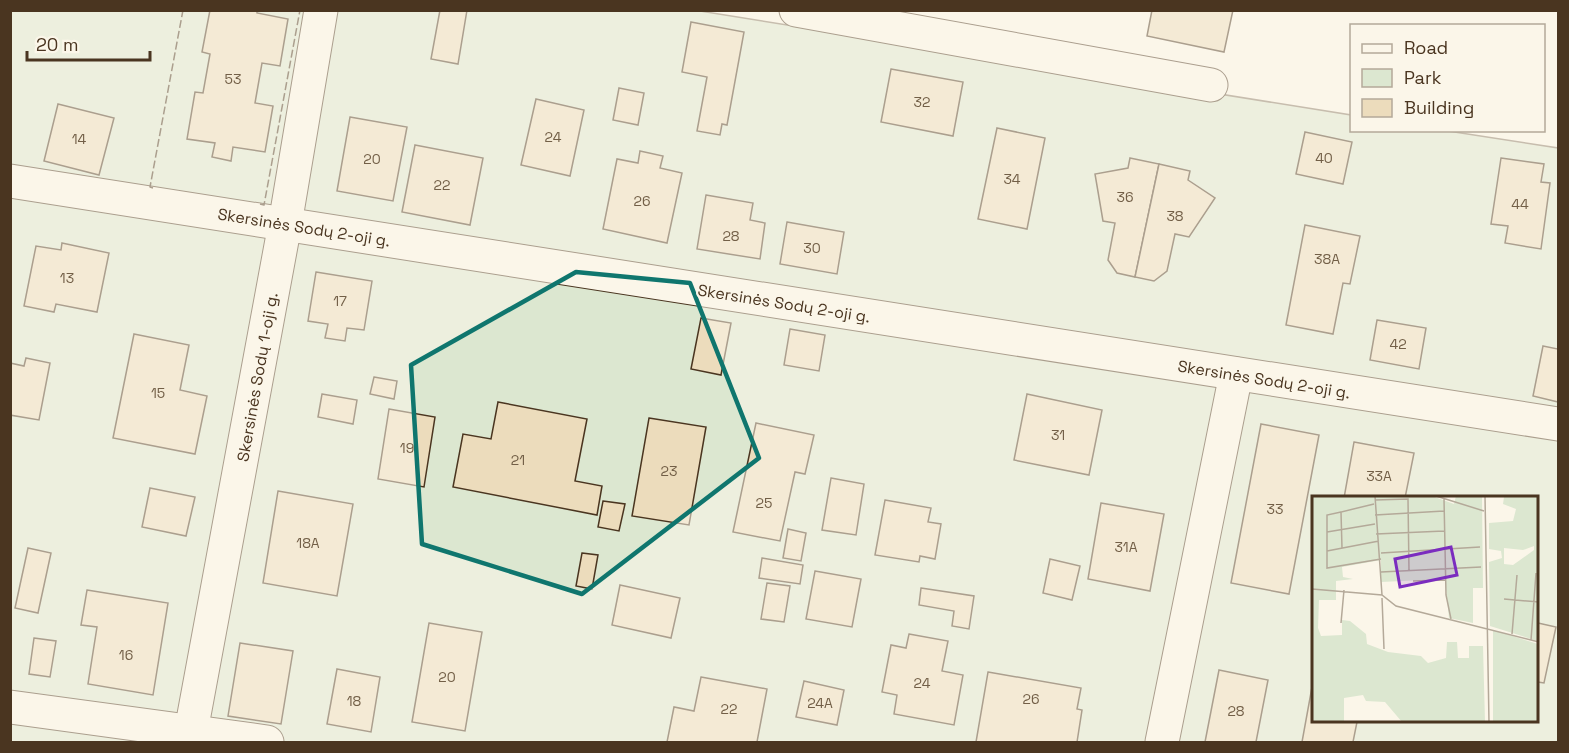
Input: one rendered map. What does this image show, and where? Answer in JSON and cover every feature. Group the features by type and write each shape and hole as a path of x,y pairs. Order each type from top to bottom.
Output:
{"street":[{"name":"Skersinės Sodų 1-oji g.","path":"190,737 285,224 321,10"},
{"path":"796,10 1211,85"},
{"name":"Skersinės Sodų 2-oji g.","path":"10,181 1558,424"},
{"path":"1162,742 1236,374"},
{"path":"10,707 190,737 267,742"}],"highlighted area":[{"path":"576,272 690,283 759,458 582,594 422,544 411,365"}],"green space":[{"path":"10,11 700,11 1350,115 1350,132 1454,132 1558,148 1558,742 11,742"}],"building":[{"path":"210,10 257,10 257,13 288,19 280,66 262,63 255,103 273,106 265,152 233,147 231,161 212,157 215,143 187,139 195,92 203,93 210,54 202,52"},
{"path":"440,10 467,10 458,64 431,59"},
{"path":"1152,10 1233,10 1224,52 1147,36"},
{"path":"691,22 744,32 727,125 722,124 720,135 697,131 707,77 682,72"},
{"path":"891,69 963,82 953,136 881,122"},
{"path":"619,88 644,93 638,125 613,120"},
{"path":"536,99 584,110 570,176 521,165"},
{"path":"58,104 114,118 99,175 44,161"},
{"path":"350,117 407,127 393,201 337,191"},
{"path":"997,128 1045,138 1027,229 978,219"},
{"path":"1305,132 1352,142 1343,184 1296,174"},
{"path":"415,145 483,158 470,225 402,212"},
{"path":"640,151 663,156 660,168 682,173 667,243 603,229 617,159 638,163"},
{"path":"1130,158 1159,164 1135,277 1117,273 1108,260 1115,223 1103,221 1095,174 1128,168"},
{"path":"1501,158 1544,164 1541,182 1550,183 1541,249 1505,243 1508,226 1491,224"},
{"path":"1159,164 1190,171 1188,180 1215,198 1189,237 1175,234 1167,271 1154,281 1135,277"},
{"path":"706,195 753,203 750,220 765,223 760,259 697,249"},
{"path":"787,222 844,232 837,274 780,264"},
{"path":"1305,225 1360,236 1350,284 1343,283 1333,334 1286,325"},
{"path":"62,243 109,253 97,312 56,304 54,312 24,306 36,246 61,250"},
{"path":"316,272 372,281 364,330 347,328 345,341 325,338 328,324 308,321"},
{"path":"701,318 731,323 721,375 691,369"},
{"path":"1377,320 1426,328 1419,369 1370,360"},
{"path":"790,329 825,335 819,371 784,365"},
{"path":"134,334 189,345 180,390 207,396 195,454 113,438"},
{"path":"1543,346 1558,349 1558,402 1533,396"},
{"path":"26,358 50,363 39,420 10,415 10,363 24,366"},
{"path":"374,377 397,381 394,399 370,394"},
{"path":"322,394 357,400 353,424 318,417"},
{"path":"1027,394 1102,410 1089,475 1014,460"},
{"path":"498,402 587,419 575,481 602,486 597,515 453,487 463,434 491,439"},
{"path":"389,409 435,417 424,487 378,479"},
{"path":"649,418 706,427 689,525 632,516"},
{"path":"756,423 814,435 805,474 795,472 780,541 733,532"},
{"path":"1261,424 1319,435 1289,594 1231,583"},
{"path":"1354,442 1414,453 1405,496 1344,496"},
{"path":"831,478 864,484 856,535 822,530"},
{"path":"150,488 195,497 186,536 142,527"},
{"path":"278,491 353,504 337,596 263,583"},
{"path":"885,500 931,508 928,522 941,524 935,559 920,556 919,562 875,555"},
{"path":"603,501 625,504 619,531 598,527"},
{"path":"1101,503 1164,514 1150,591 1088,579"},
{"path":"788,529 806,533 801,561 783,558"},
{"path":"28,548 51,553 38,613 15,608"},
{"path":"582,553 598,555 592,589 576,586"},
{"path":"762,558 803,565 800,584 759,578"},
{"path":"1050,559 1080,566 1072,600 1043,593"},
{"path":"815,571 861,579 852,627 806,619"},
{"path":"767,583 790,586 784,622 761,619"},
{"path":"620,585 680,598 671,638 612,625"},
{"path":"921,588 974,596 969,629 952,626 954,611 919,605"},
{"path":"87,590 168,603 153,695 88,684 97,627 81,625"},
{"path":"429,623 482,632 465,731 412,722"},
{"path":"1539,623 1556,627 1544,683 1539,682"},
{"path":"909,634 948,641 942,671 963,675 954,725 894,714 897,695 882,692 891,645 906,648"},
{"path":"34,638 56,641 50,677 29,674"},
{"path":"240,643 293,651 281,724 228,716"},
{"path":"337,669 380,677 371,732 327,724"},
{"path":"1219,670 1268,680 1256,742 1205,742"},
{"path":"988,672 1081,688 1077,709 1082,710 1077,742 976,742"},
{"path":"701,677 767,689 757,742 667,742 674,707 694,711"},
{"path":"804,681 844,690 837,725 796,717"},
{"path":"1312,687 1312,723 1357,723 1353,742 1302,742"}],"fence":[{"path":"153,188 150,187 183,10"},
{"path":"260,204 264,205 300,10"}]}
